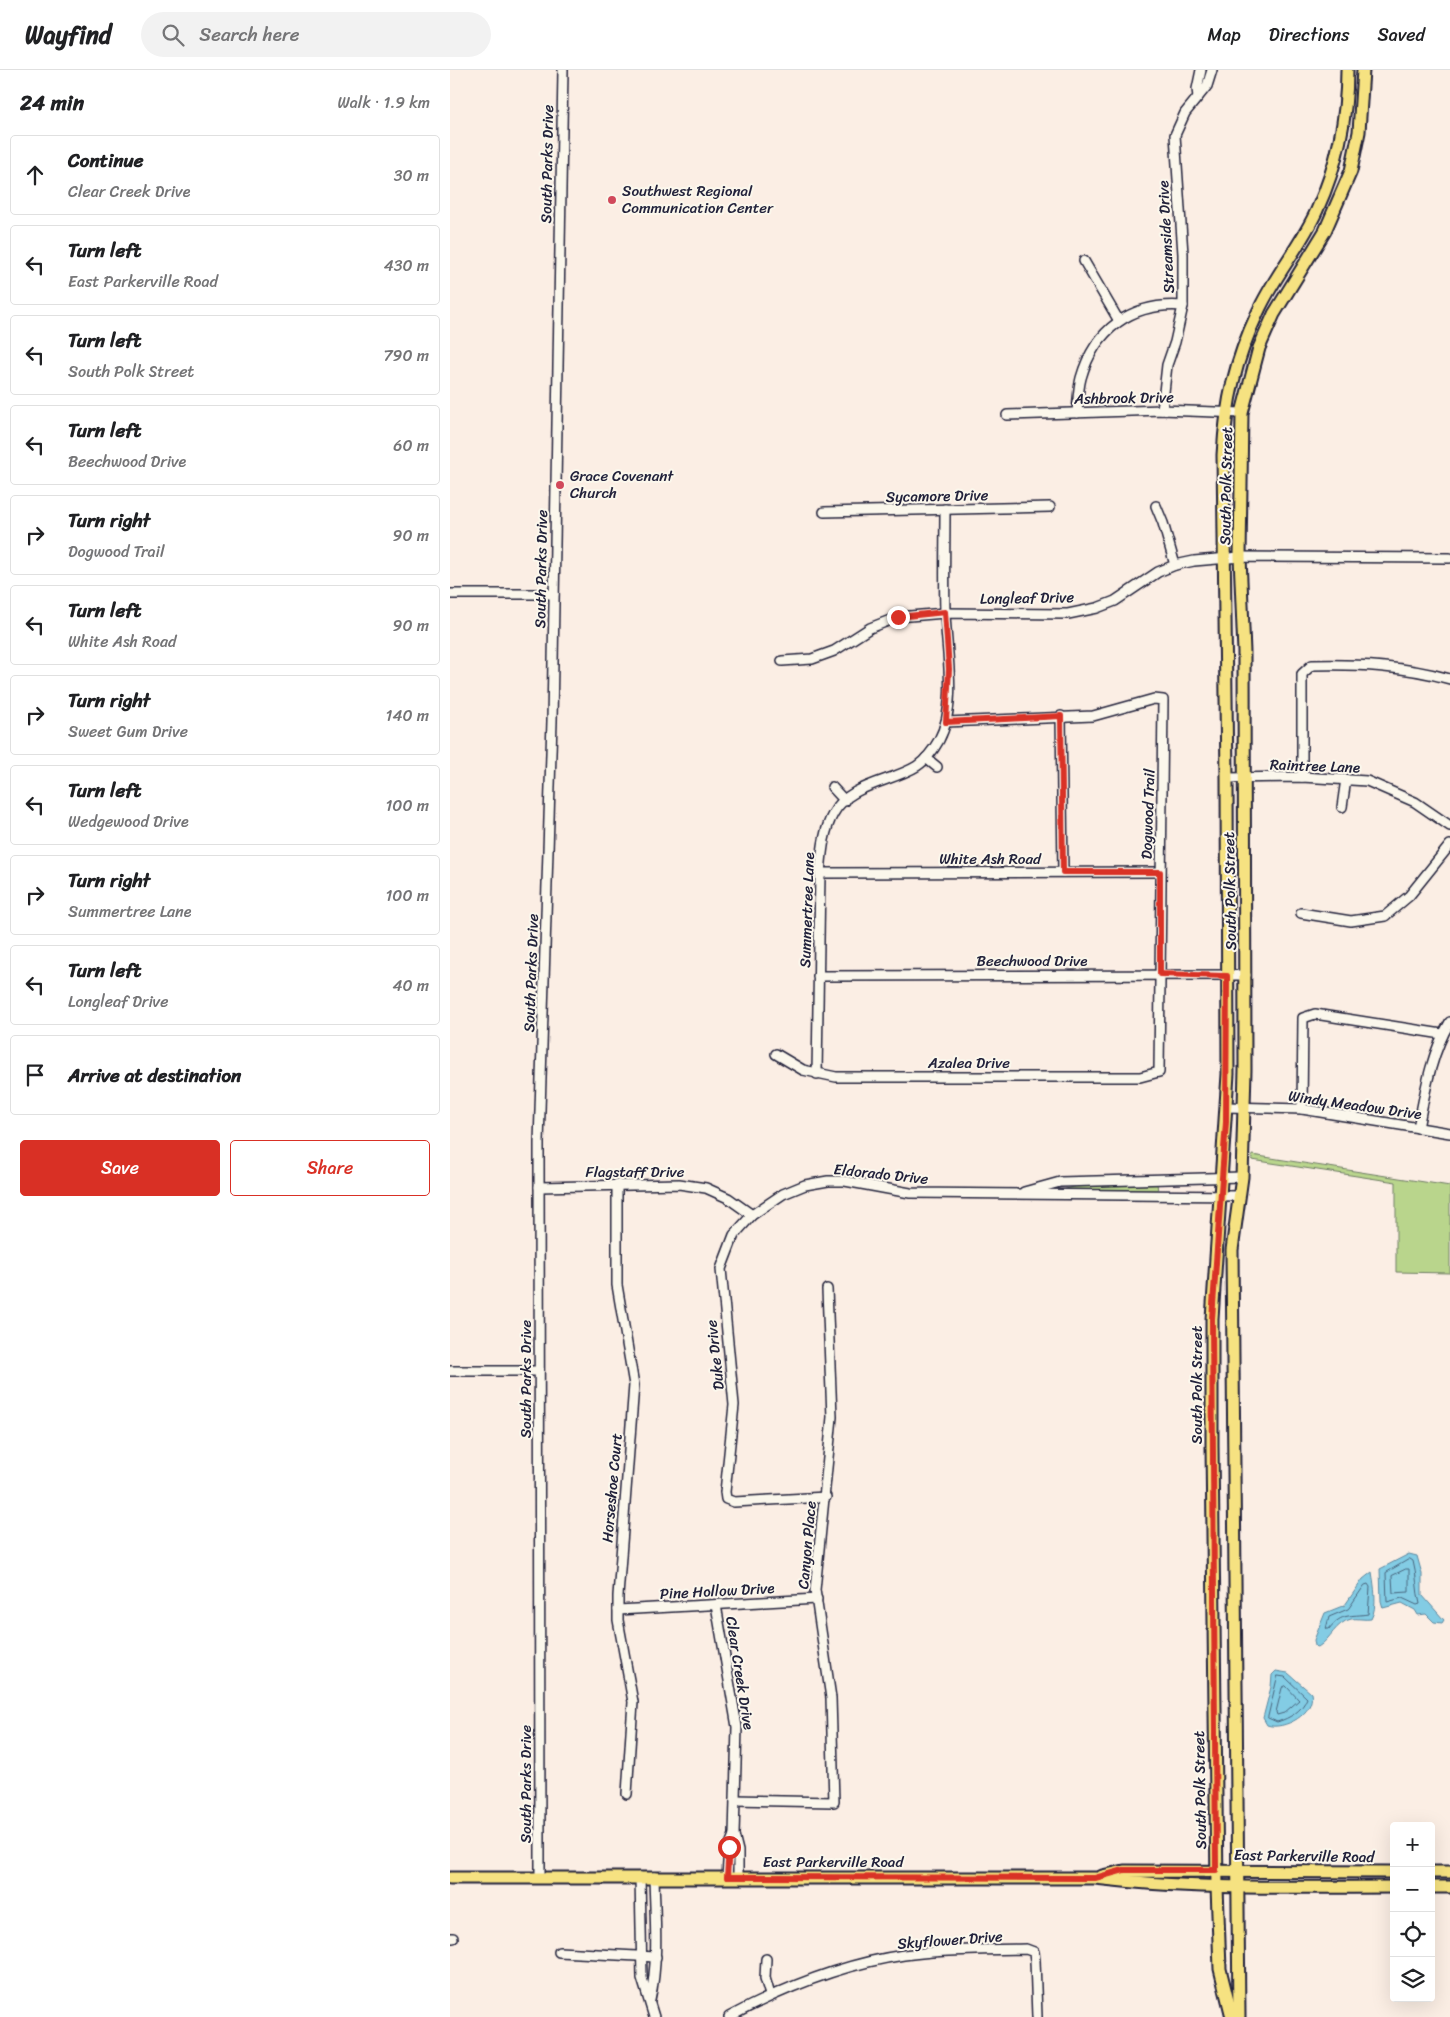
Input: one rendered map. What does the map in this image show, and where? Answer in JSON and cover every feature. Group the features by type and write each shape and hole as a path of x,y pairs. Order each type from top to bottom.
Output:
{"main road":[{"name":"South Polk Street","path":"1232,2017 1220,1969 1216,1870 1212,1319 1226,1107 1227,778 1223,455 1225,412 1236,369 1257,313 1317,210 1344,127 1347,70"},
{"name":"South Polk Street","path":"1239,2017 1232,1250 1242,1177 1246,975 1244,652 1240,557 1242,413 1259,348 1274,314 1325,231 1351,171 1359,132 1363,70"},
{"name":"East Parkerville Road","path":"1095,1878 1124,1870 1390,1872"},
{"path":"1435,1872 1450,1872"},
{"name":"East Parkerville Road","path":"450,1878 1095,1878 1141,1883 1237,1888 1390,1887"},
{"path":"1435,1887 1450,1887"}],"street":[{"name":"South Parks Drive","path":"540,1878 539,1187 554,594 563,70"},
{"path":"1198,97 1196,89 1201,70"},
{"name":"Streamside Drive","path":"1162,410 1167,365 1175,342 1183,306 1183,254 1175,135 1185,113 1207,86 1212,70"},
{"path":"1084,261 1119,321"},
{"path":"1077,413 1080,379 1090,353 1106,330 1119,321 1146,308 1166,305 1183,306"},
{"name":"Ashbrook Drive","path":"1007,415 1162,410 1242,413"},
{"path":"1156,506 1163,522 1175,565"},
{"name":"Sycamore Drive","path":"824,512 1050,507"},
{"name":"Summertree Lane","path":"817,1074 820,873 823,843 833,813 845,801 873,783 898,776 918,765 926,758 940,739 946,722 949,669 945,612 945,509"},
{"name":"Longleaf Drive","path":"782,661 812,659 834,651 870,628 889,619 945,612 1068,614 1097,608 1115,601 1158,572 1175,565 1240,557 1450,558"},
{"path":"450,594 554,594"},
{"path":"1302,777 1302,674 1305,669 1312,665 1384,666 1418,670 1450,679"},
{"name":"Dogwood Trail","path":"1061,716 1093,716 1154,699 1163,700 1159,1065"},
{"path":"946,722 1061,716 1063,872"},
{"path":"926,758 937,767"},
{"name":"Raintree Lane","path":"1227,778 1302,777 1367,781 1415,802 1450,826"},
{"path":"1342,807 1346,779"},
{"path":"832,787 845,801"},
{"path":"1301,913 1351,922 1385,916 1409,896 1450,845"},
{"name":"White Ash Road","path":"820,873 1160,872"},
{"name":"Beechwood Drive","path":"818,976 1246,975"},
{"path":"1302,1109 1303,1018 1308,1015 1315,1014 1442,1034"},
{"path":"1418,1128 1427,1081 1442,1034 1450,1022"},
{"name":"Azalea Drive","path":"776,1054 803,1070 817,1074 882,1077 1140,1077 1159,1072 1159,1065"},
{"name":"Windy Meadow Drive","path":"1226,1107 1302,1109 1450,1133"},
{"name":"Eldorado Drive","path":"1015,1194 1060,1182 1221,1176 1242,1177"},
{"path":"1166,1178 1166,1196"},
{"name":"Eldorado Drive","path":"752,1215 783,1194 805,1186 828,1181 845,1181 910,1193 1240,1196"},
{"name":"Horseshoe Court","path":"617,1184 617,1285 634,1385 622,1524 618,1610 626,1669 633,1702 627,1794"},
{"name":"Flagstaff Drive","path":"539,1187 679,1184 706,1188 728,1198 752,1215"},
{"name":"Duke Drive","path":"752,1215 734,1235 721,1269 734,1405 725,1492 726,1500 734,1502 826,1497"},
{"name":"Canyon Place","path":"735,1800 834,1802 831,1698 815,1590 826,1497 832,1417 827,1289"},
{"path":"450,1371 540,1371"},
{"name":"Pine Hollow Drive","path":"618,1610 816,1599"},
{"name":"Clear Creek Drive","path":"716,1605 737,1727 734,1835 729,1847 733,1877"},
{"path":"640,1877 642,1978 654,2017"},
{"path":"650,2000 655,1978 656,1957 654,1877"},
{"name":"Skyflower Drive","path":"729,2017 770,1995 830,1972 904,1955 1026,1949 1034,1952 1036,2017"},
{"path":"559,1952 656,1957"},
{"path":"766,1959 764,1978 770,1995"}],"green space":[{"path":"1252,1155 1450,1186 1450,1273 1396,1272 1396,1182 1252,1160"},
{"path":"1157,1183 1158,1192 1058,1191 1086,1184"}],"water":[{"path":"1409,1554 1417,1556 1422,1574 1422,1595 1444,1620 1442,1623 1434,1622 1426,1614 1418,1615 1415,1610 1402,1603 1383,1608 1380,1569"},
{"path":"1372,1572 1375,1602 1371,1619 1351,1619 1346,1621 1322,1644 1318,1647 1315,1646 1314,1640 1325,1613 1345,1605 1363,1579"},
{"path":"1276,1671 1288,1673 1311,1693 1311,1700 1309,1707 1297,1719 1290,1723 1274,1726 1267,1725 1263,1718 1272,1675"}],"place":[{"name":"Southwest Regional Communication Center","path":"612,200"},
{"name":"Grace Covenant Church","path":"560,485"}],"route":[{"path":"729,1847 727,1877 1095,1878 1124,1870 1216,1870 1212,1319 1214,1269 1226,1122 1228,1074 1226,1038 1227,976 1160,974 1160,872 1063,872 1061,716 946,722 949,669 945,612 898,617"}]}
